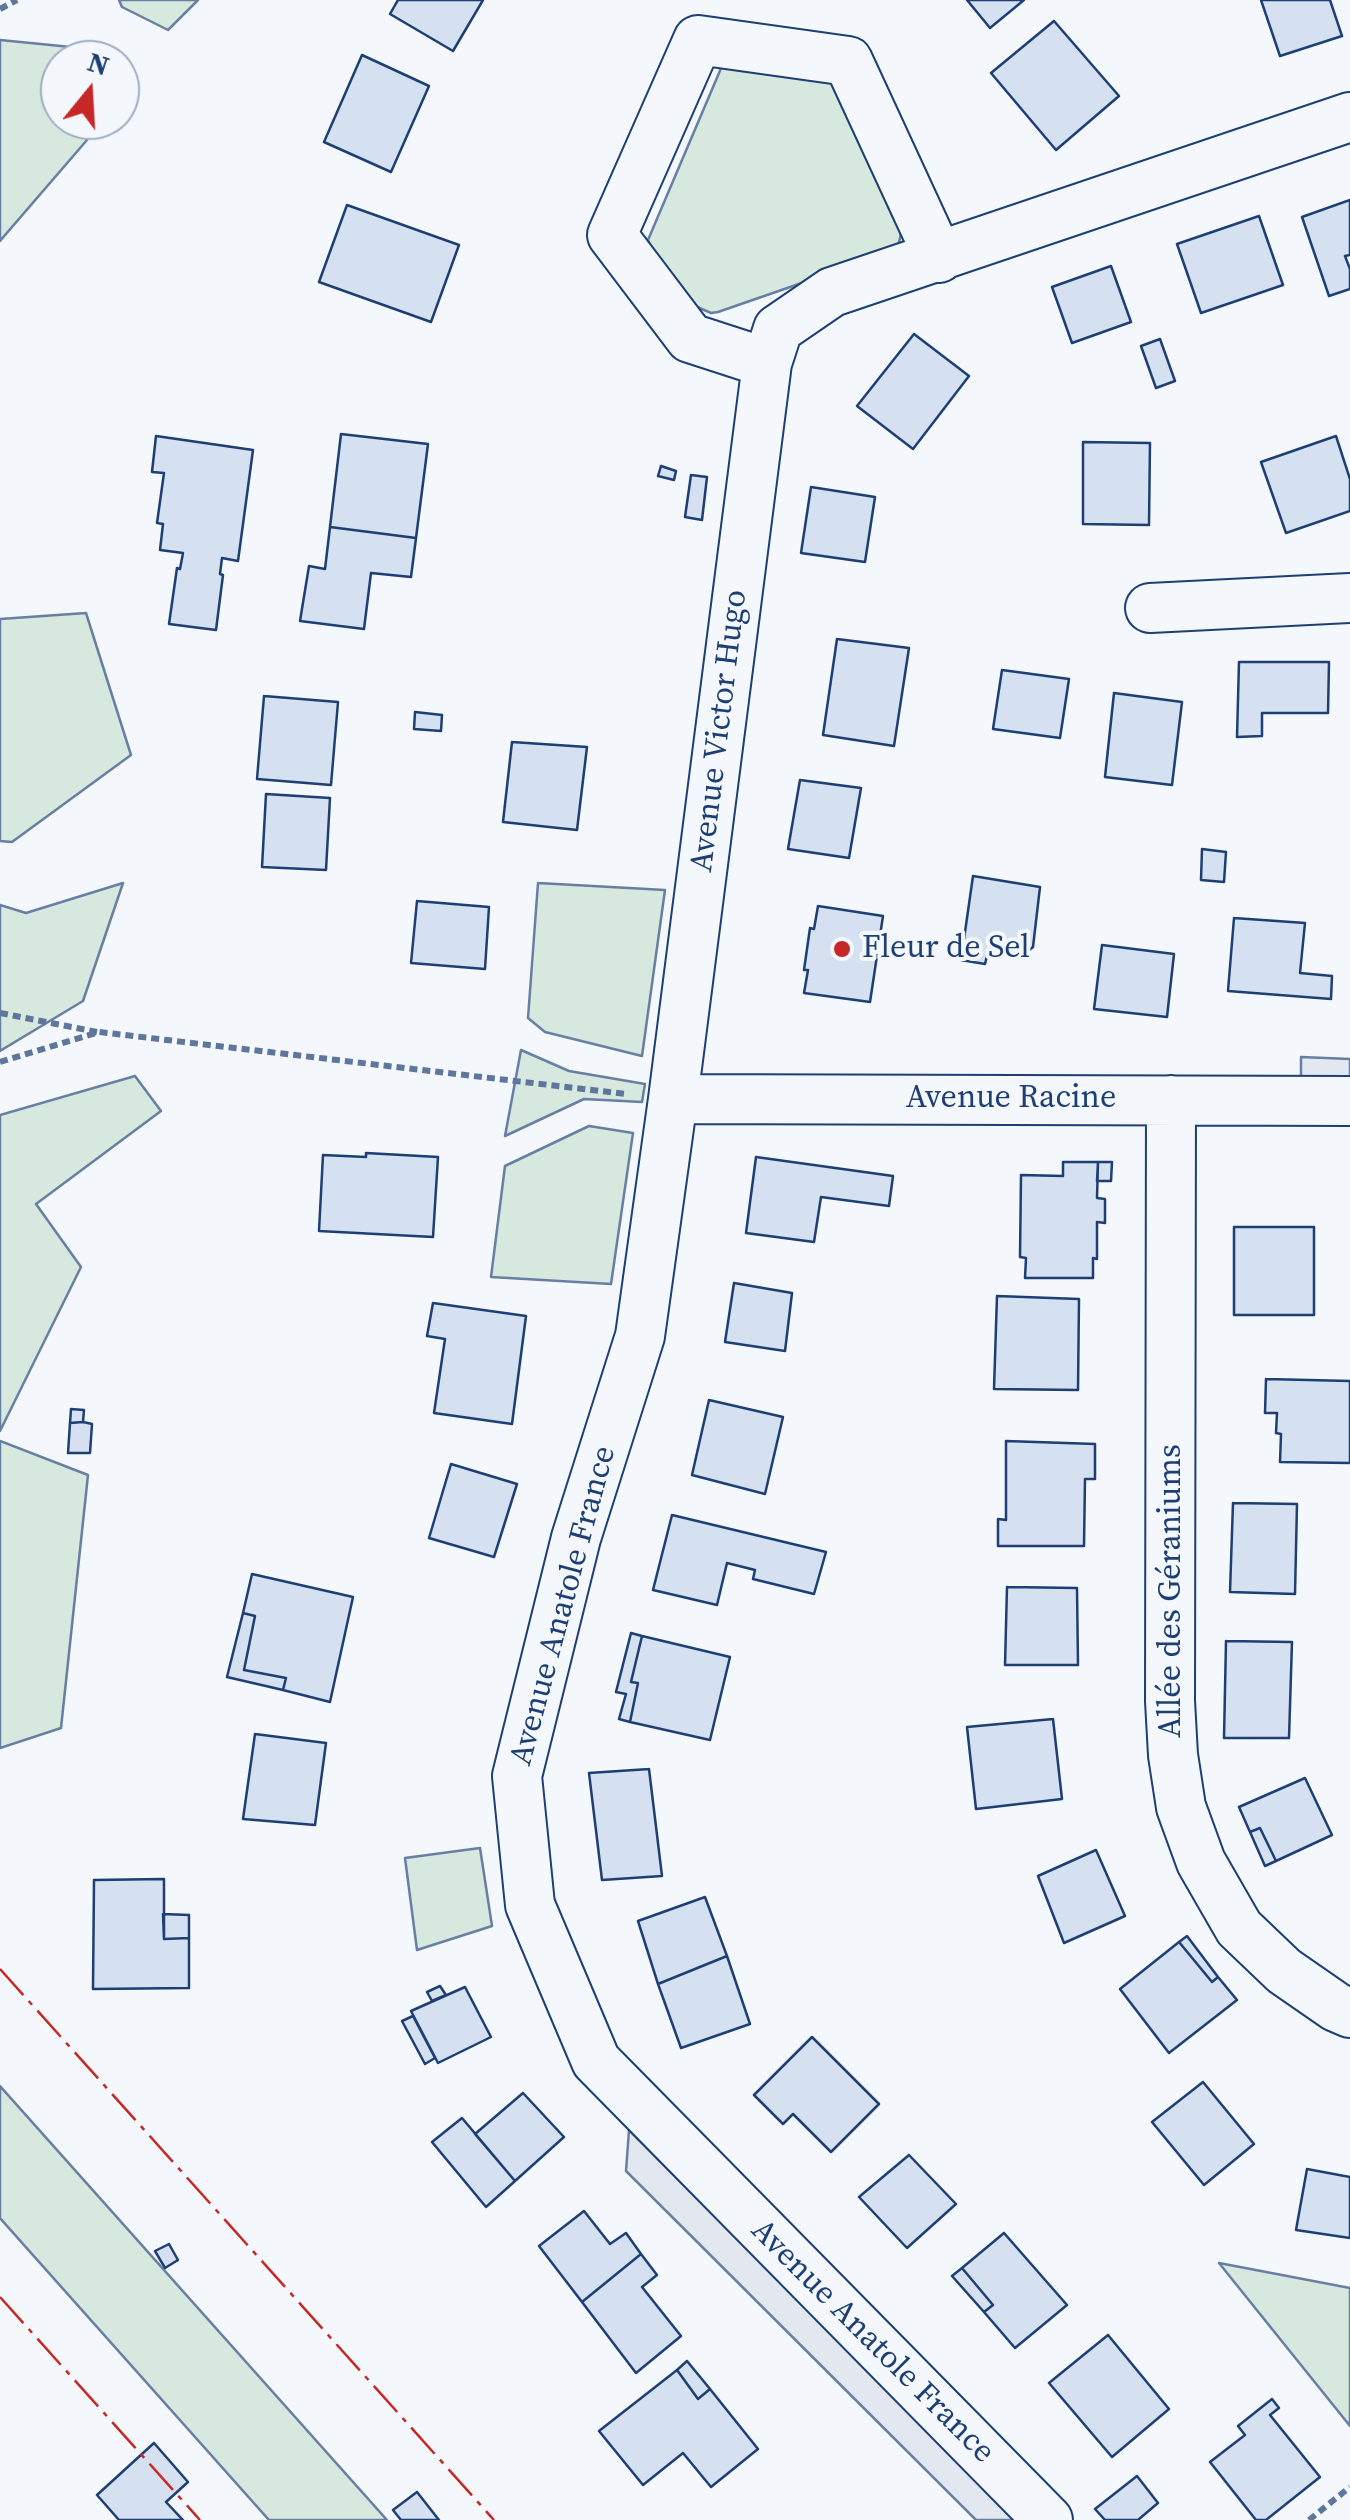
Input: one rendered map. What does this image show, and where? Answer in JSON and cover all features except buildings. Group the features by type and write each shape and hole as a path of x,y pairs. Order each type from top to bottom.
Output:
{"street":[{"path":"768,364 690,338 612,235 698,40 848,61 939,258"},
{"name":"Avenue Victor Hugo","path":"673,1099 768,364 778,329 832,292 1350,116"},
{"path":"1150,608 1350,598"},
{"name":"Avenue Racine","path":"673,1099 1350,1102"},
{"name":"Avenue Anatole France","path":"673,1099 640,1336 576,1538 517,1776 530,1906 596,2061 1048,2520"},
{"name":"Allée des Géraniums","path":"1172,1100 1170,1701 1180,1807 1201,1862 1239,1928 1284,1971 1336,2007 1350,2012"}],"path":[{"path":"0,9 18,0"},
{"path":"0,1013 98,1032 673,1099"},
{"path":"0,1062 98,1032"},
{"path":"1308,2520 1350,2487"}],"shaded area":[{"path":"119,0 198,0 168,30 122,7"},
{"path":"0,40 40,44 40,140 87,140 0,241"},
{"path":"722,66 835,83 902,230 897,250 718,312 695,306 652,251 648,240"},
{"path":"86,613 131,755 12,842 0,841 0,619"},
{"path":"123,883 83,1001 0,1051 0,905 26,913"},
{"path":"538,883 665,890 642,1056 545,1032 528,1018"},
{"path":"521,1050 569,1071 645,1084 642,1102 584,1099 505,1136"},
{"path":"1301,1057 1350,1059 1350,1079 1301,1078"},
{"path":"135,1076 161,1111 36,1204 81,1267 0,1431 0,1115"},
{"path":"589,1126 633,1133 611,1284 491,1277 505,1166"},
{"path":"0,1441 88,1475 61,1728 0,1748"},
{"path":"480,1848 492,1926 417,1950 405,1858"},
{"path":"0,2086 387,2520 269,2520 0,2218"},
{"path":"629,2130 1017,2520 976,2520 626,2171"},
{"path":"1219,2263 1350,2288 1350,2426"}],"power":[{"path":"0,1969 494,2520"},
{"path":"0,2297 200,2520"}],"place":[{"name":"Fleur de Sel","path":"842,949"}]}
